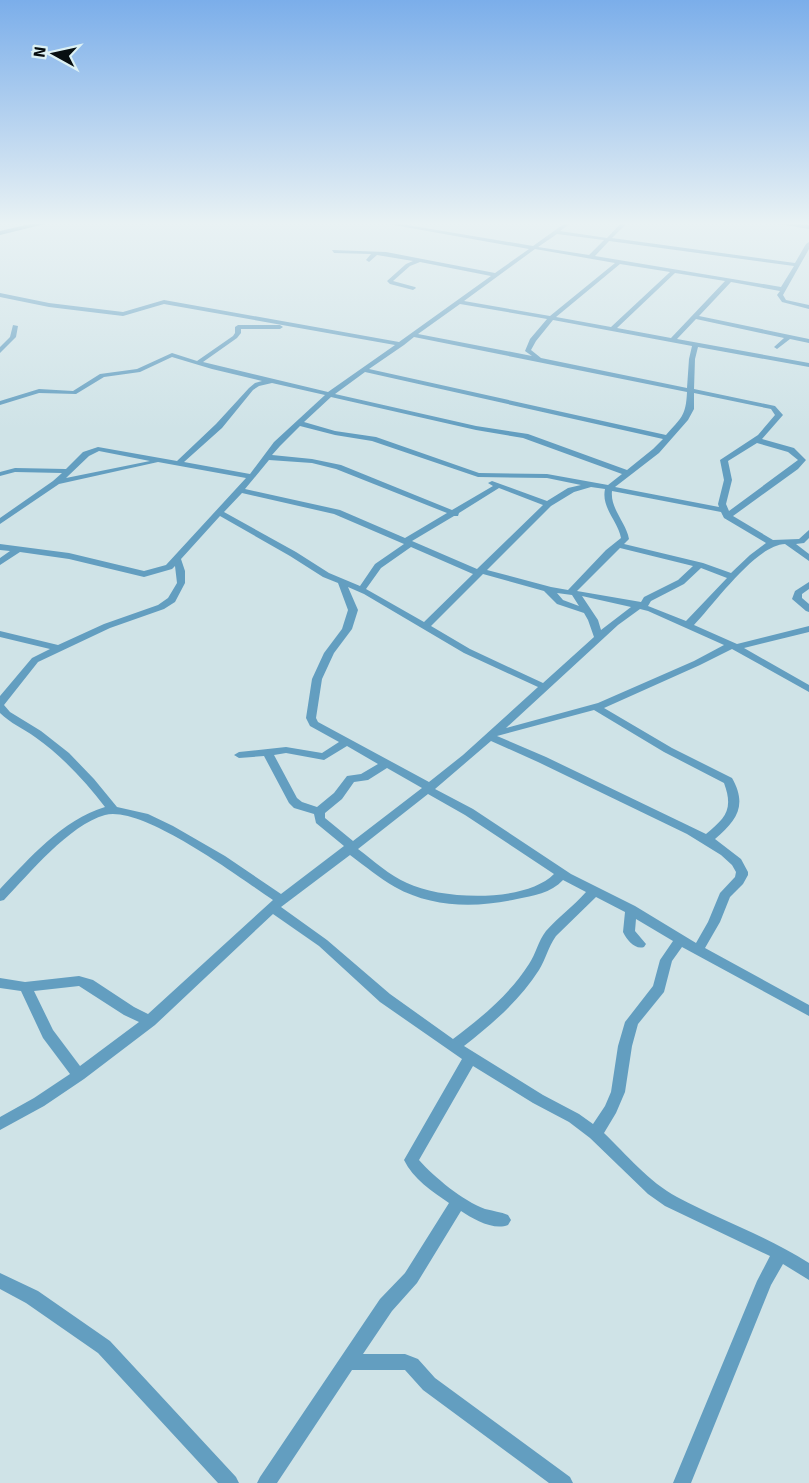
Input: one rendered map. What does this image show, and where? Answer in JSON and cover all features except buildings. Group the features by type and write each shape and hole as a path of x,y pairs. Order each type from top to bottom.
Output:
{"street":[{"path":"0,548 69,556 144,574 161,571 177,560 252,477 266,457 330,394 477,290"},
{"path":"545,362 528,351 532,341 552,318 585,290"},
{"path":"612,330 654,290"},
{"path":"672,341 720,290"},
{"path":"781,290 781,299 809,307"},
{"path":"0,295 49,305 123,314 132,313 154,302 164,302 322,328 402,344"},
{"path":"461,302 809,365"},
{"path":"693,317 809,340"},
{"path":"0,351 13,337 15,326"},
{"path":"198,363 235,338 238,333 236,328 241,326 322,328"},
{"path":"415,335 692,392 762,404 776,409 779,415 772,425 756,440 724,460 728,480 722,504 726,513"},
{"path":"777,347 788,337"},
{"path":"573,592 609,552 625,539 621,524 609,507 607,495 609,488 645,460 668,438 690,409 692,359 695,345"},
{"path":"0,403 39,391 74,393 102,375 138,371 168,355 484,430 499,430 525,436 572,455 627,473"},
{"path":"365,370 668,438"},
{"path":"178,464 219,426 251,389 257,384 275,381"},
{"path":"298,423 335,433 373,439 432,457 498,486 548,504"},
{"path":"726,513 802,460 791,450 756,440"},
{"path":"0,522 55,483 86,454 98,449 252,477"},
{"path":"266,457 312,461 338,467 455,514"},
{"path":"55,483 159,461"},
{"path":"458,469 488,477 547,476 726,513 772,543"},
{"path":"0,474 15,470 69,471"},
{"path":"424,627 548,504 571,490 592,484"},
{"path":"360,590 378,566 407,543 435,523 455,514 498,486"},
{"path":"240,490 337,512 480,572 548,590 573,592 641,606 689,624 734,646 809,689"},
{"path":"219,512 467,651 545,687"},
{"path":"689,624 757,554 772,543 803,540 809,533"},
{"path":"792,542 809,546"},
{"path":"792,542 809,558"},
{"path":"619,545 700,565 733,577"},
{"path":"0,562 17,550"},
{"path":"113,810 84,773 59,748 6,714 0,705 35,660 57,648 161,607 172,600 181,583 181,572 177,560"},
{"path":"0,1124 39,1102 79,1075 150,1021 277,904 428,788 491,736 599,637 647,599 673,588 700,565"},
{"path":"342,583 353,610 347,628 329,652 317,679 311,718 314,724 469,812 561,874 631,909 680,940 809,1011"},
{"path":"809,585 798,593 797,599 809,609"},
{"path":"548,590 560,602 585,611"},
{"path":"573,592 593,620 599,637"},
{"path":"491,736 596,707 734,646 809,629"},
{"path":"0,634 57,648"},
{"path":"596,707 668,750 728,782 731,786 733,804 729,820 707,840"},
{"path":"491,736 565,769 707,840 735,862 742,875 720,904 714,921 698,950"},
{"path":"239,755 286,750 324,757 347,741"},
{"path":"267,752 293,800 298,805 319,812"},
{"path":"319,812 338,796 351,779 369,775 386,764"},
{"path":"0,897 66,833 92,816 113,810 156,821 208,852 277,904 385,998 453,1047 574,1118 595,1134 653,1189 670,1201 806,1265"},
{"path":"319,812 320,820 350,847 405,887 446,899 503,899 550,886 561,874"},
{"path":"453,1047 486,1020 521,983 536,964 546,940 583,905 594,891"},
{"path":"631,909 629,933 640,944"},
{"path":"595,1134 618,1092 632,1022 659,988 666,960 680,940"},
{"path":"0,983 25,987 79,981 88,984 129,1011 150,1021"},
{"path":"25,987 48,1034 79,1075"},
{"path":"470,1058 411,1160 416,1170 458,1202 480,1214 503,1220"},
{"path":"266,1483 386,1305 411,1278 458,1202"},
{"path":"682,1483 765,1281 780,1254"},
{"path":"0,1281 33,1297 104,1347 230,1483"},
{"path":"347,1362 396,1361 412,1365 429,1384 561,1482"}]}
